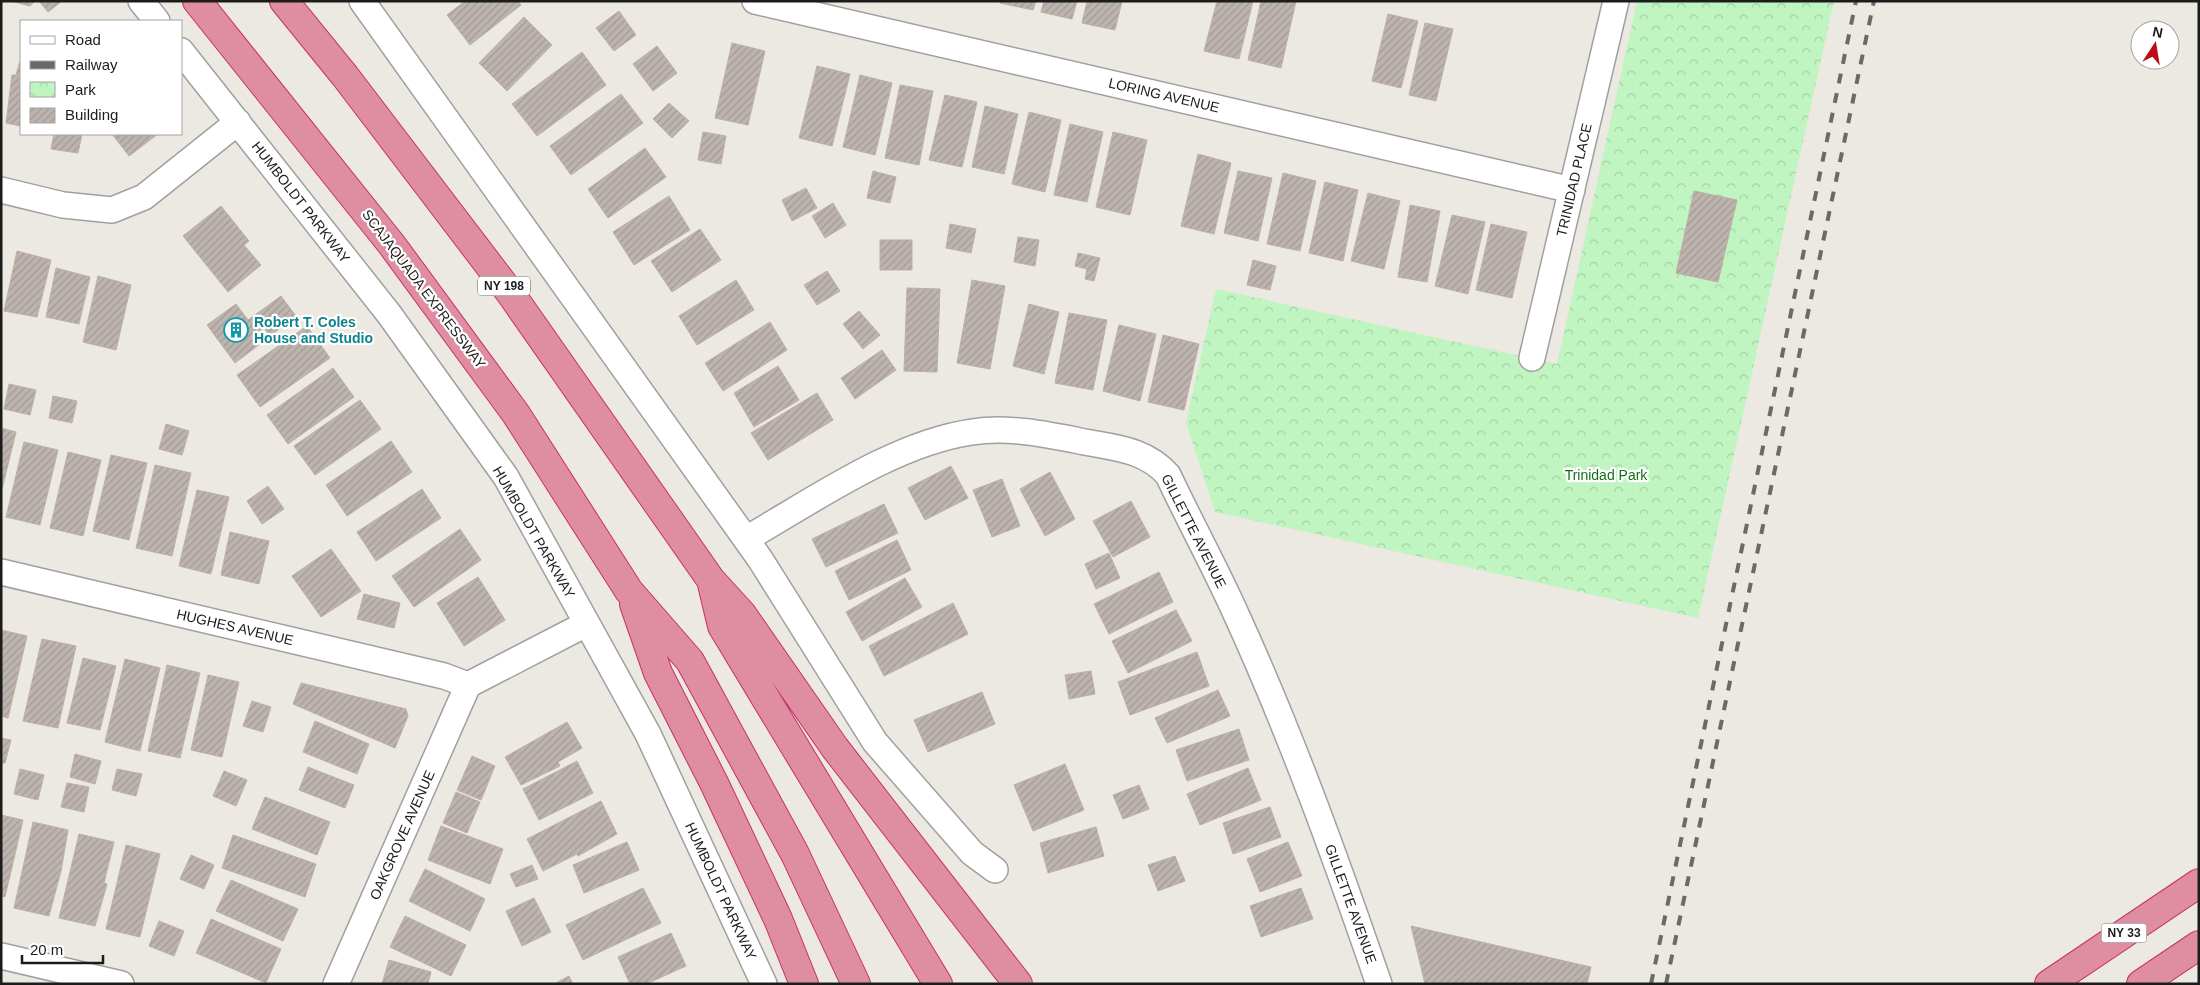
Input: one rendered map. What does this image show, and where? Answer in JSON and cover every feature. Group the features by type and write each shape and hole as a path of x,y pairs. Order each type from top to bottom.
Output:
{"highway":[{"name":"SCAJAQUADA EXPRESSWAY","path":"197,1 386,238 485,370 550,464 629,591"},
{"name":"NY 198","path":"284,1 345,76 511,294 711,580"},
{"path":"300,1 345,76"},
{"path":"711,580 722,626 938,984"},
{"path":"711,580 742,614 835,748 1018,984"},
{"path":"629,591 658,673 718,792 778,919 804,984"},
{"path":"629,591 690,661 795,854 856,984"},
{"name":"NY 33","path":"2049,984 2199,883"},
{"path":"2141,984 2199,945"}],"street":[{"path":"142,1 156,20"},
{"name":"LORING AVENUE","path":"755,1 1572,190"},
{"name":"TRINIDAD PLACE","path":"1532,358 1616,1"},
{"path":"376,6 746,539 875,742 972,853 995,870"},
{"name":"HUMBOLDT PARKWAY","path":"182,52 389,314 506,477 648,734 764,984"},
{"path":"1,190 63,204 112,210 144,197 238,122"},
{"name":"GILLETTE AVENUE","path":"746,539 893,456 936,440 973,431 1005,430 1061,437 1126,450 1154,460 1168,475 1236,613 1282,721 1339,869 1380,984"},
{"name":"HUGHES AVENUE","path":"1,572 444,676 468,685"},
{"path":"468,685 586,624"},
{"name":"OAKGROVE AVENUE","path":"336,984 468,685"},
{"path":"1,956 121,984"}],"green space":[{"name":"Trinidad Park","path":"1637,1 1834,1 1698,618 1215,512 1186,423 1216,289 1557,364"}],"building":[{"path":"11,1 35,1 30,6"},
{"path":"39,1 62,1 48,12"},
{"path":"465,1 518,1 521,5 470,45 447,15"},
{"path":"1001,1 1036,1 1033,10 1000,3"},
{"path":"1044,1 1077,1 1072,19 1041,12"},
{"path":"1087,1 1122,1 1115,30 1082,23"},
{"path":"1217,1 1253,1 1239,59 1204,51"},
{"path":"1261,1 1296,1 1281,68 1248,60"},
{"path":"619,11 636,35 614,51 596,28"},
{"path":"1388,14 1418,21 1401,88 1372,81"},
{"path":"524,17 552,45 507,91 479,63"},
{"path":"1425,23 1453,29 1436,101 1409,95"},
{"path":"732,43 765,51 748,125 715,118"},
{"path":"657,46 677,73 653,91 633,64"},
{"path":"582,52 606,85 537,136 512,104"},
{"path":"20,61 20,126 6,123 12,75 16,75"},
{"path":"817,66 850,74 832,146 799,138"},
{"path":"860,75 892,83 875,155 843,147"},
{"path":"900,85 933,91 919,165 885,158"},
{"path":"621,94 643,123 571,175 550,146"},
{"path":"945,95 977,102 962,167 929,160"},
{"path":"669,103 689,121 672,138 653,119"},
{"path":"985,106 1018,114 1004,174 972,167"},
{"path":"1029,112 1061,120 1045,192 1012,184"},
{"path":"1070,124 1103,132 1087,202 1054,195"},
{"path":"703,132 726,136 721,164 698,160"},
{"path":"1113,132 1147,140 1130,215 1096,207"},
{"path":"54,135 82,135 78,153 51,149"},
{"path":"113,135 157,135 129,156"},
{"path":"645,148 666,177 608,218 588,189"},
{"path":"1198,154 1231,163 1214,234 1181,226"},
{"path":"873,171 896,177 890,203 867,198"},
{"path":"1238,171 1272,178 1258,241 1224,233"},
{"path":"1283,173 1316,181 1300,251 1267,244"},
{"path":"1325,182 1358,190 1343,261 1309,253"},
{"path":"806,188 817,208 792,221 782,200"},
{"path":"1694,191 1737,200 1718,282 1676,273"},
{"path":"1368,193 1400,201 1384,269 1351,261"},
{"path":"669,196 690,230 634,265 613,232"},
{"path":"833,203 846,225 825,238 812,216"},
{"path":"1410,205 1440,211 1427,282 1398,277"},
{"path":"221,206 249,241 244,245 261,265 228,292 183,236"},
{"path":"1452,215 1485,222 1468,294 1435,286"},
{"path":"950,224 976,229 971,253 946,248"},
{"path":"1491,224 1527,232 1512,298 1476,290"},
{"path":"700,229 721,260 672,292 651,261"},
{"path":"1018,237 1039,240 1035,266 1014,262"},
{"path":"880,240 912,240 912,270 880,270"},
{"path":"17,251 51,260 37,317 4,311"},
{"path":"1078,253 1100,258 1094,281 1085,279 1087,269 1075,266"},
{"path":"1253,260 1276,266 1270,290 1247,285"},
{"path":"56,268 90,277 79,324 46,317"},
{"path":"827,271 840,291 817,305 804,285"},
{"path":"98,276 131,285 116,350 83,342"},
{"path":"736,280 754,310 697,345 679,316"},
{"path":"972,280 1005,286 990,369 957,363"},
{"path":"907,288 940,289 937,372 904,371"},
{"name":"Robert T. Coles House and Studio","path":"281,296 296,316 270,336 264,328 257,333 264,341 235,363 207,325 236,304 248,320"},
{"path":"1029,304 1059,312 1044,374 1013,366"},
{"path":"859,311 880,335 863,349 843,324"},
{"path":"1069,313 1107,320 1093,390 1055,383"},
{"path":"770,322 787,350 723,391 705,363"},
{"path":"1119,325 1156,334 1140,401 1103,391"},
{"path":"307,326 330,358 260,407 237,375"},
{"path":"1163,335 1199,344 1184,410 1148,402"},
{"path":"882,350 896,370 855,399 841,378"},
{"path":"778,366 799,400 754,427 734,393"},
{"path":"333,368 354,397 288,444 267,415"},
{"path":"9,384 36,390 30,415 4,409"},
{"path":"817,393 833,420 768,460 751,433"},
{"path":"53,396 77,401 72,423 49,418"},
{"path":"360,400 381,429 315,475 294,446"},
{"path":"166,424 189,431 182,455 159,449"},
{"path":"1,428 16,432 1,493"},
{"path":"391,441 412,472 347,516 326,485"},
{"path":"24,442 58,450 40,525 6,517"},
{"path":"68,452 101,460 83,536 50,528"},
{"path":"111,455 147,463 129,540 93,531"},
{"path":"155,465 191,473 172,556 136,548"},
{"path":"951,466 968,498 925,520 908,488"},
{"path":"1050,472 1075,519 1045,536 1020,489"},
{"path":"1002,479 1020,526 992,537 973,490"},
{"path":"268,486 284,509 262,524 247,501"},
{"path":"422,489 441,518 376,561 357,532"},
{"path":"197,490 229,497 211,574 179,566"},
{"path":"1131,501 1150,537 1113,557 1093,521"},
{"path":"884,504 898,533 826,567 812,539"},
{"path":"460,529 481,560 414,607 392,576"},
{"path":"230,532 269,541 259,584 221,575"},
{"path":"897,540 911,570 849,600 835,571"},
{"path":"331,549 361,591 321,617 292,576"},
{"path":"1109,553 1120,578 1096,589 1085,564"},
{"path":"1159,572 1173,602 1109,634 1094,604"},
{"path":"478,577 505,620 464,646 437,603"},
{"path":"905,578 922,607 862,641 846,612"},
{"path":"364,594 400,603 394,628 357,619"},
{"path":"953,603 968,634 884,676 869,646"},
{"path":"1176,610 1192,641 1128,673 1112,641"},
{"path":"1,630 27,636 8,718 1,716"},
{"path":"42,639 76,646 58,728 23,721"},
{"path":"1197,652 1209,686 1130,715 1118,682"},
{"path":"83,658 116,666 100,730 67,723"},
{"path":"125,659 160,668 140,751 105,742"},
{"path":"167,665 200,673 180,758 148,751"},
{"path":"1091,671 1095,694 1069,699 1065,675"},
{"path":"208,675 239,682 222,757 191,750"},
{"path":"301,683 406,709 408,716 395,748 293,704"},
{"path":"1218,690 1230,716 1167,743 1155,718"},
{"path":"982,692 995,724 928,752 914,720"},
{"path":"252,701 271,707 263,732 243,726"},
{"path":"315,721 369,744 357,774 303,752"},
{"path":"567,722 582,748 558,762 560,766 521,785 505,757"},
{"path":"1239,729 1249,760 1187,781 1176,750"},
{"path":"1,738 11,740 5,763 1,763"},
{"path":"75,754 101,761 95,784 70,777"},
{"path":"472,756 495,766 481,800 457,790"},
{"path":"577,761 593,793 539,820 523,789"},
{"path":"1065,764 1084,810 1033,831 1014,785"},
{"path":"308,767 354,785 345,808 299,790"},
{"path":"1248,768 1261,800 1200,825 1187,794"},
{"path":"20,769 44,775 38,800 14,794"},
{"path":"117,769 142,774 136,796 112,790"},
{"path":"224,771 247,780 236,806 213,796"},
{"path":"67,783 89,787 84,812 61,807"},
{"path":"1139,785 1149,809 1123,819 1113,795"},
{"path":"456,792 480,802 467,833 443,823"},
{"path":"265,797 330,822 317,855 252,829"},
{"path":"601,801 617,834 578,856 577,854 543,871 527,839"},
{"path":"1270,807 1281,837 1233,854 1223,823"},
{"path":"1,815 23,820 5,897 1,896"},
{"path":"33,822 68,830 61,871 49,916 14,908"},
{"path":"441,826 503,849 490,884 428,860"},
{"path":"1096,827 1104,856 1048,873 1040,843"},
{"path":"79,834 114,842 104,883 107,884 95,926 59,918"},
{"path":"233,835 316,864 305,897 222,868"},
{"path":"627,842 639,870 584,893 573,865"},
{"path":"1288,842 1302,876 1260,892 1247,859"},
{"path":"126,845 160,854 140,937 106,929"},
{"path":"191,855 214,865 204,889 180,879"},
{"path":"1175,856 1185,881 1158,891 1148,865"},
{"path":"532,865 538,879 516,887 510,874"},
{"path":"425,869 485,899 470,931 409,901"},
{"path":"231,880 298,909 283,941 216,911"},
{"path":"643,888 661,923 583,960 566,925"},
{"path":"1301,888 1313,919 1261,937 1250,906"},
{"path":"534,898 551,932 522,946 506,911"},
{"path":"405,916 466,945 451,976 390,947"},
{"path":"211,919 281,949 266,983 196,953"},
{"path":"159,921 184,931 174,956 149,946"},
{"path":"1411,926 1591,967 1587,984 1425,984"},
{"path":"671,933 686,966 646,984 630,984 618,957"},
{"path":"389,960 431,972 428,984 382,984"},
{"path":"569,976 573,984 554,984"}],"railway":[{"path":"1651,984 1856,1"},
{"path":"1666,984 1874,1"}],"place":[{"name":"Robert T. Coles House and Studio","path":"236,330"}]}
